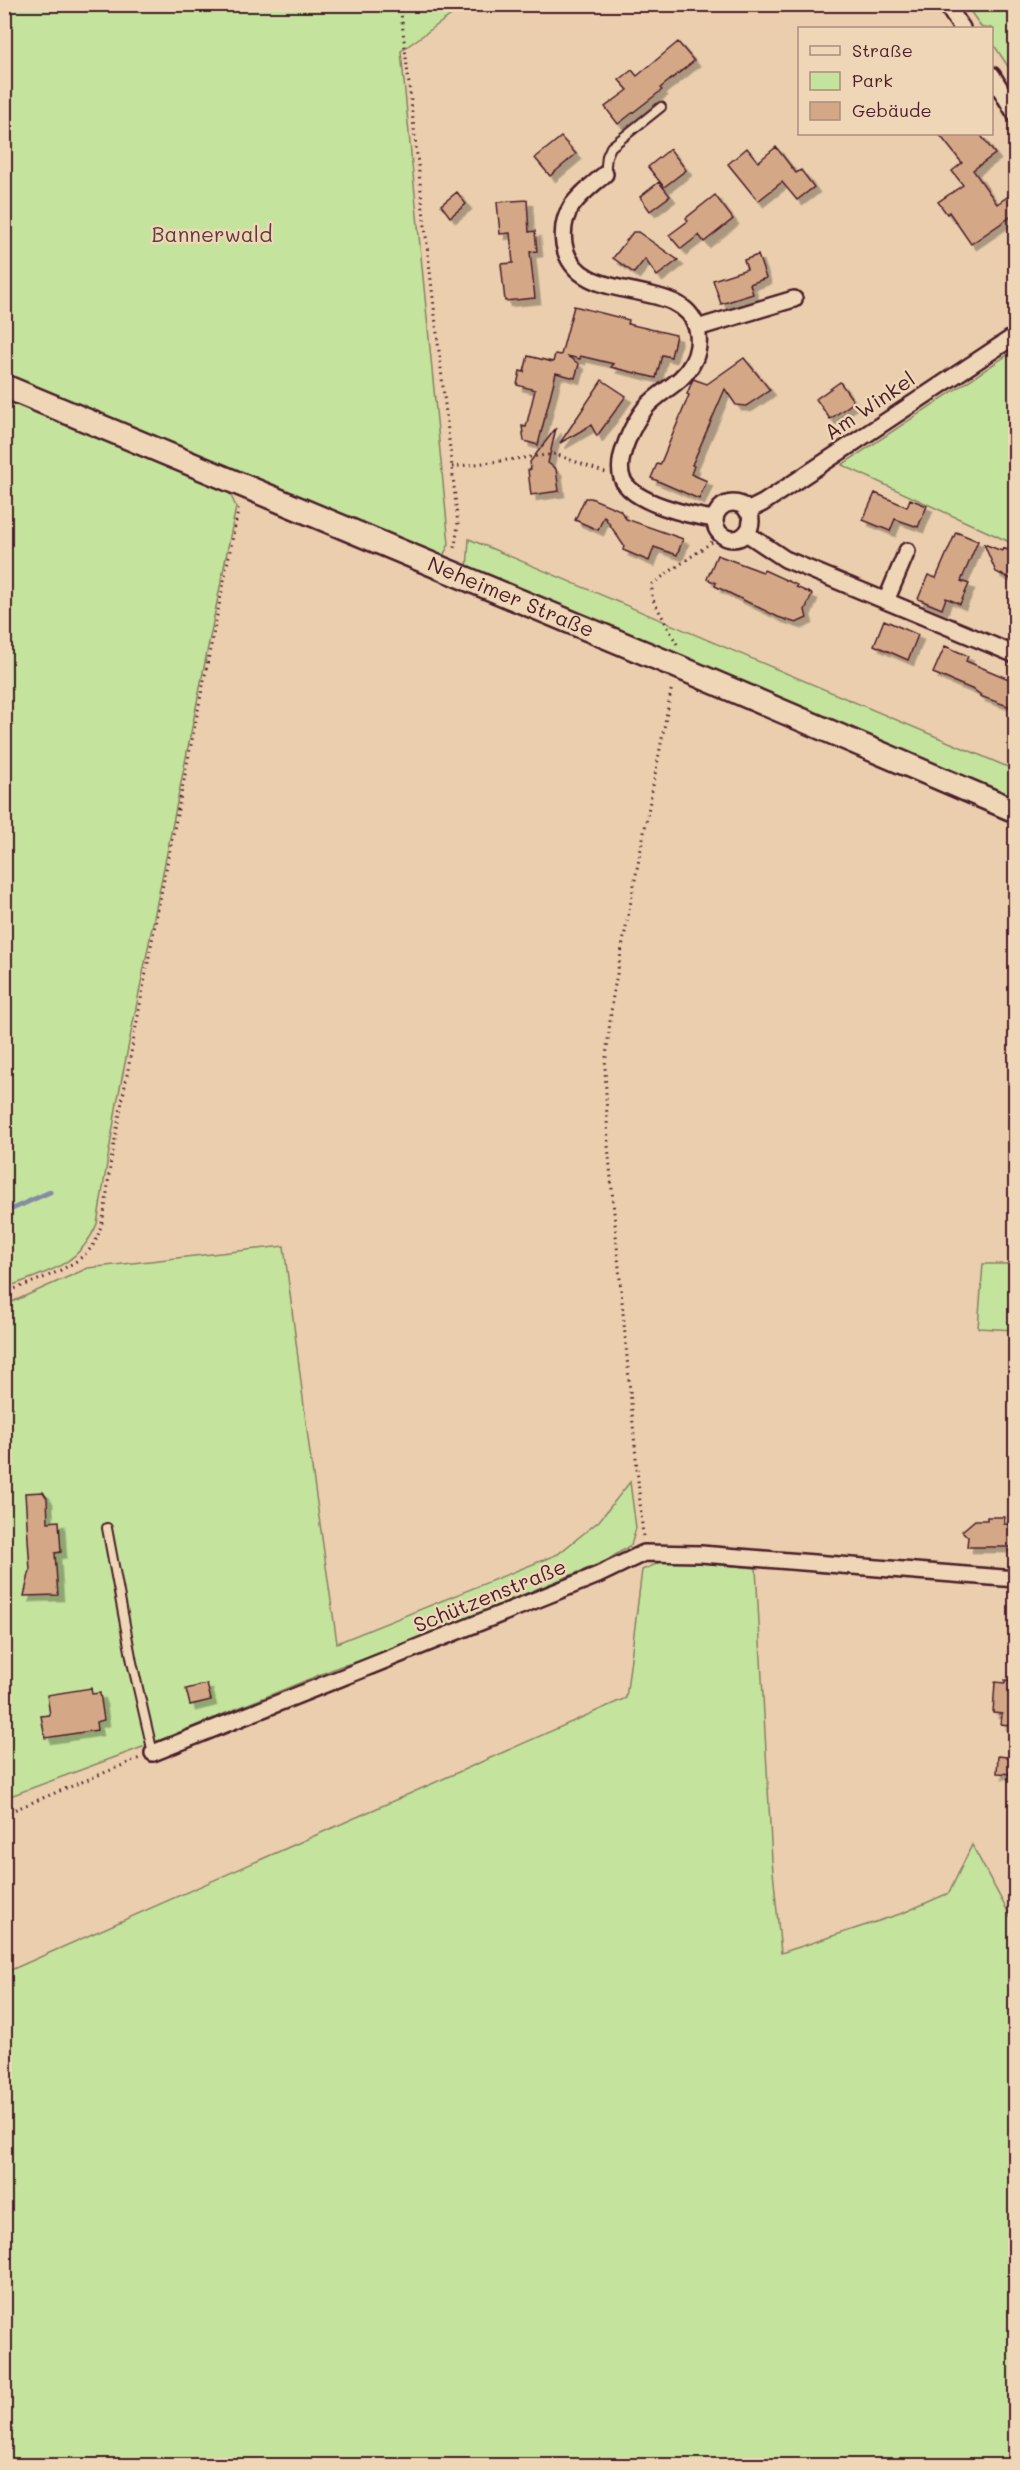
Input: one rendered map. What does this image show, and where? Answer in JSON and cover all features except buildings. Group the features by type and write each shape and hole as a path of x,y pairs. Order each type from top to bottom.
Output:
{"main road":[{"name":"Neheimer Straße","path":"4,386 243,484 1016,811"}],"street":[{"path":"946,4 961,27"},
{"path":"993,77 1016,115"},
{"path":"605,174 571,204 568,211 563,232 569,259 577,269 601,284 676,304 686,311 697,328 699,339 692,364 686,373 645,408 634,426 624,448 621,463 622,478 630,489 652,501 674,510 715,519"},
{"path":"697,328 794,299"},
{"name":"Am Winkel","path":"747,511 763,503 1016,335"},
{"path":"729,504 742,506 747,511 750,522 746,533 733,539 722,535 716,526 715,519 718,512 729,504"},
{"path":"746,533 785,559 1015,654"},
{"path":"886,601 907,551"},
{"name":"Schützenstraße","path":"153,1753 598,1575 644,1553 701,1554 1016,1579"}],"lane":[{"path":"605,174 607,156 611,147 661,107"},
{"path":"107,1528 132,1662 153,1753"}],"path":[{"path":"400,4 458,525 451,572"},
{"path":"452,467 555,454 622,478"},
{"path":"4,1293 78,1260 96,1241 105,1206 110,1166 156,919 243,484"},
{"path":"644,1553 608,1145 605,1066 613,995 676,666 677,645 652,598 651,584 722,535"},
{"path":"4,1814 153,1753"}],"green space":[{"name":"Bannerwald","path":"4,5 465,5 401,51 449,544 444,554 436,555 5,375"},
{"path":"966,5 1015,5 1015,77 993,44 993,27 981,27"},
{"path":"1015,350 1014,544 842,465"},
{"path":"5,395 229,491 236,507 117,1103 97,1224 89,1239 70,1259 47,1272 5,1288"},
{"path":"469,539 1015,770 1015,801 467,569"},
{"path":"284,1246 337,1643 558,1554 599,1521 630,1482 636,1528 631,1545 606,1561 360,1661 341,1666 148,1745 5,1798 5,1305 88,1268"},
{"path":"983,1264 1015,1264 1015,1330 978,1328"},
{"path":"666,1560 756,1568 772,1861 781,1953 903,1913 949,1893 972,1845 1015,1925 1015,2465 5,2465 4,1973 626,1698 642,1570"}],"waterway":[{"path":"4,1208 12,1209 50,1192"}]}
